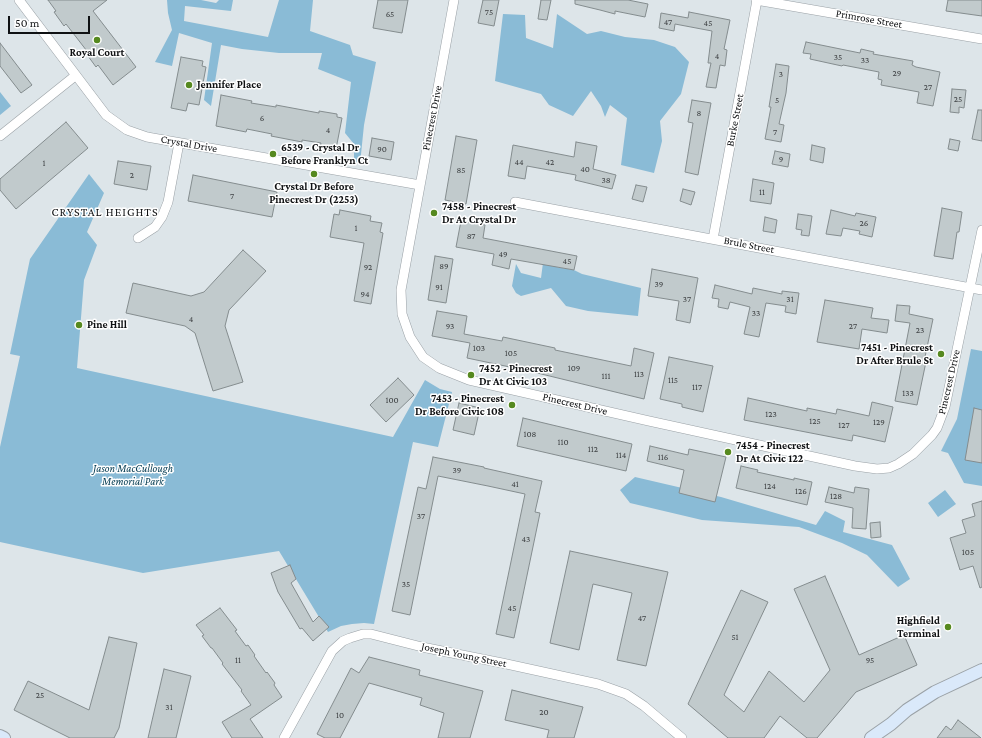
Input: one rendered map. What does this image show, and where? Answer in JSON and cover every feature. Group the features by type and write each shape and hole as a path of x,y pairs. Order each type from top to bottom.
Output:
{"street":[{"name":"Crystal Drive","path":"18,0 106,115 127,130 147,137 420,185"},
{"name":"Pinecrest Drive","path":"454,0 402,290 402,314 410,337 423,357 439,368 468,380 856,466 877,469 889,468 913,454 937,428 945,407 982,230"},
{"name":"Primrose Street","path":"756,0 982,39"},
{"name":"Burke Street","path":"713,239 756,0"},
{"path":"0,136 75,76"},
{"path":"138,238 155,227 162,217 168,202 179,143"},
{"name":"Brule Street","path":"515,202 982,290"},
{"name":"Joseph Young Street","path":"284,738 332,651 343,641 363,634 371,634 422,647 591,683 626,694 644,706 682,738"},
{"path":"872,738 907,710 935,692 982,670"},
{"path":"0,736 4,738"}],"green space":[{"path":"167,0 201,0 216,3 219,0 233,0 231,11 185,6 184,21 268,37 279,0 313,0 310,31 350,45 353,55 376,62 364,125 360,164 354,161 354,144 345,133 351,82 318,69 322,53 279,53 221,45 211,106 204,100 212,43 179,33 172,66 155,62 172,30"},
{"path":"503,14 525,15 526,38 553,48 557,14 587,34 601,31 625,37 654,40 675,47 689,62 681,94 660,121 662,141 654,173 621,165 627,118 610,105 605,117 601,106 591,91 573,116 549,105 541,94 495,81"},
{"path":"0,92 11,106 0,115"},
{"name":"Jason MacCullough Memorial Park","path":"89,174 104,193 87,232 97,245 84,280 77,368 393,437 425,380 440,389 452,392 438,447 413,442 374,624 352,624 341,626 328,632 279,551 143,573 0,542 0,447 20,356 10,354 30,259"},
{"path":"544,255 557,267 574,270 582,274 641,288 638,316 588,311 566,306 551,288 521,296 516,293 512,286 516,264 521,273 541,278"},
{"path":"971,349 982,351 982,486 964,483 948,453 941,451 957,419"},
{"path":"635,477 721,497 816,525 825,511 845,521 843,532 892,545 910,579 898,587 867,555 842,543 799,527 702,520 630,503 620,490"},
{"path":"945,490 956,504 938,517 928,503"}],"building":[{"name":"Royal Court","path":"48,0 107,0 93,11 136,67 113,85 98,65 96,67 88,56 90,55 66,24 64,26"},
{"path":"378,0 408,0 402,33 373,28"},
{"path":"483,0 499,0 494,26 478,23"},
{"path":"541,0 551,0 547,20 538,19"},
{"path":"575,0 628,0 648,4 645,17 615,11 615,14 575,4"},
{"path":"948,0 982,0 982,16 946,11"},
{"path":"689,12 730,20 724,49 727,50 725,66 720,65 716,88 706,87 711,63 708,63 712,31 675,24 674,31 659,28 661,13 688,18"},
{"path":"806,42 860,53 861,49 874,52 873,54 913,61 912,65 916,67 940,72 933,106 917,103 919,92 881,85 882,80 878,79 879,72 810,59 811,54 803,53"},
{"path":"0,43 32,85 21,93 0,66"},
{"name":"Jennifer Place","path":"181,57 203,61 202,66 206,67 199,105 188,103 186,111 171,108"},
{"path":"776,64 789,66 786,93 779,124 784,125 781,142 765,139 771,107 769,107"},
{"path":"952,89 966,90 964,108 959,107 959,113 950,112"},
{"path":"221,95 252,101 251,103 276,107 276,105 319,113 319,111 337,114 337,117 342,118 336,149 320,146 321,143 302,140 302,142 271,136 272,134 247,129 246,132 216,126"},
{"path":"692,100 711,103 698,175 685,172 693,123 688,122"},
{"path":"978,110 982,110 982,141 972,139"},
{"path":"66,122 88,148 16,209 0,190 0,179"},
{"path":"456,136 477,140 466,204 445,200"},
{"path":"372,138 394,142 391,160 369,156"},
{"path":"950,139 960,141 958,151 948,149"},
{"path":"576,142 597,146 593,169 616,175 612,189 575,180 576,175 527,166 525,179 508,176 513,145 574,157"},
{"path":"812,145 825,148 823,163 810,160"},
{"path":"775,151 790,154 788,167 772,164"},
{"path":"118,161 151,166 147,190 114,184"},
{"path":"193,175 277,192 272,217 188,201"},
{"path":"753,179 774,183 771,204 750,201"},
{"path":"636,185 647,187 643,202 632,199"},
{"path":"683,189 695,192 691,205 680,201"},
{"path":"942,208 962,212 953,259 934,256"},
{"path":"340,210 371,216 370,221 382,223 380,232 383,233 371,304 354,301 364,243 330,237 334,214 339,215"},
{"path":"831,210 855,216 856,213 876,217 872,237 859,234 860,231 843,228 841,236 826,234"},
{"path":"798,214 812,216 809,236 801,235 802,230 796,229"},
{"path":"765,217 777,220 775,233 763,231"},
{"path":"461,221 485,225 483,238 577,256 574,270 511,259 509,269 492,265 494,254 456,247"},
{"path":"243,250 266,271 229,310 225,326 243,382 213,391 195,333 185,326 126,313 133,283 191,296 204,292"},
{"path":"435,256 453,259 446,303 428,300"},
{"path":"652,269 698,278 690,323 676,320 679,301 648,296"},
{"path":"715,285 752,294 753,288 782,294 782,291 799,293 796,314 785,312 786,306 766,303 759,337 744,334 750,307 730,302 728,309 718,307 719,299 712,298"},
{"path":"825,300 873,308 871,318 889,320 887,333 862,329 859,349 817,342"},
{"path":"897,305 910,306 909,314 933,319 917,405 895,401 910,323 895,321"},
{"path":"437,311 467,316 464,334 502,341 503,337 631,366 634,348 654,353 644,399 529,371 467,358 470,343 432,336"},
{"path":"669,357 713,366 703,412 682,407 682,404 660,399"},
{"path":"398,378 414,395 386,422 370,405"},
{"path":"748,398 807,411 807,408 836,414 837,409 869,416 872,402 893,407 885,442 853,435 852,441 744,420"},
{"path":"459,403 480,408 474,435 453,430"},
{"path":"974,408 982,410 982,463 965,460"},
{"path":"523,418 632,444 626,471 517,446"},
{"path":"650,446 688,455 689,449 726,457 715,502 679,493 684,470 647,461"},
{"path":"433,457 484,467 542,481 535,512 540,513 514,638 496,634 525,494 438,476 410,615 392,611 418,487 426,489"},
{"path":"741,466 758,470 757,472 794,480 794,478 812,482 807,505 736,488"},
{"path":"829,487 854,493 855,487 869,489 866,529 852,528 853,508 825,502"},
{"path":"982,501 982,587 980,588 973,566 960,570 950,538 966,533 962,520 975,516 972,504"},
{"path":"880,522 881,537 871,538 870,523"},
{"path":"570,551 668,572 646,666 617,660 632,593 593,584 579,650 550,643"},
{"path":"290,565 296,579 291,583 313,622 319,616 329,627 313,641 302,628 300,629 278,592 271,573"},
{"path":"825,576 859,655 904,635 917,665 856,692 817,738 807,738 780,716 764,738 728,738 688,704 741,590 768,602 724,695 744,712 769,671 804,702 830,670 794,589"},
{"path":"220,608 237,630 235,631 246,646 248,645 266,673 267,672 275,683 274,685 282,697 250,719 263,738 232,738 222,722 251,705 241,691 242,690 222,664 223,663 202,636 204,635 196,625"},
{"path":"109,637 137,643 119,728 114,738 70,738 14,710 28,681 89,710"},
{"path":"369,657 420,670 419,675 483,691 470,738 438,738 444,713 420,705 422,698 369,683 340,738 325,738 317,734 351,668 359,673"},
{"path":"164,669 191,676 176,738 148,738"},
{"path":"512,690 583,707 574,738 547,738 549,730 505,720"},
{"path":"958,720 981,738 937,738 946,726 951,730"}],"place":[{"name":"Royal Court","path":"97,40"},
{"name":"Jennifer Place","path":"189,85"},
{"name":"6539 - Crystal Dr Before Franklyn Ct","path":"273,154"},
{"name":"Crystal Dr Before Pinecrest Dr (2253)","path":"314,174"},
{"name":"7458 - Pinecrest Dr At Crystal Dr","path":"434,213"},
{"name":"Pine Hill","path":"79,325"},
{"name":"7451 - Pinecrest Dr After Brule St","path":"941,354"},
{"name":"7452 - Pinecrest Dr At Civic 103","path":"471,375"},
{"name":"7453 - Pinecrest Dr Before Civic 108","path":"512,405"},
{"name":"7454 - Pinecrest Dr At Civic 122","path":"728,452"},
{"name":"Highfield Terminal","path":"948,627"}],"district":[{"name":"CRYSTAL HEIGHTS","path":"105,212"}]}
